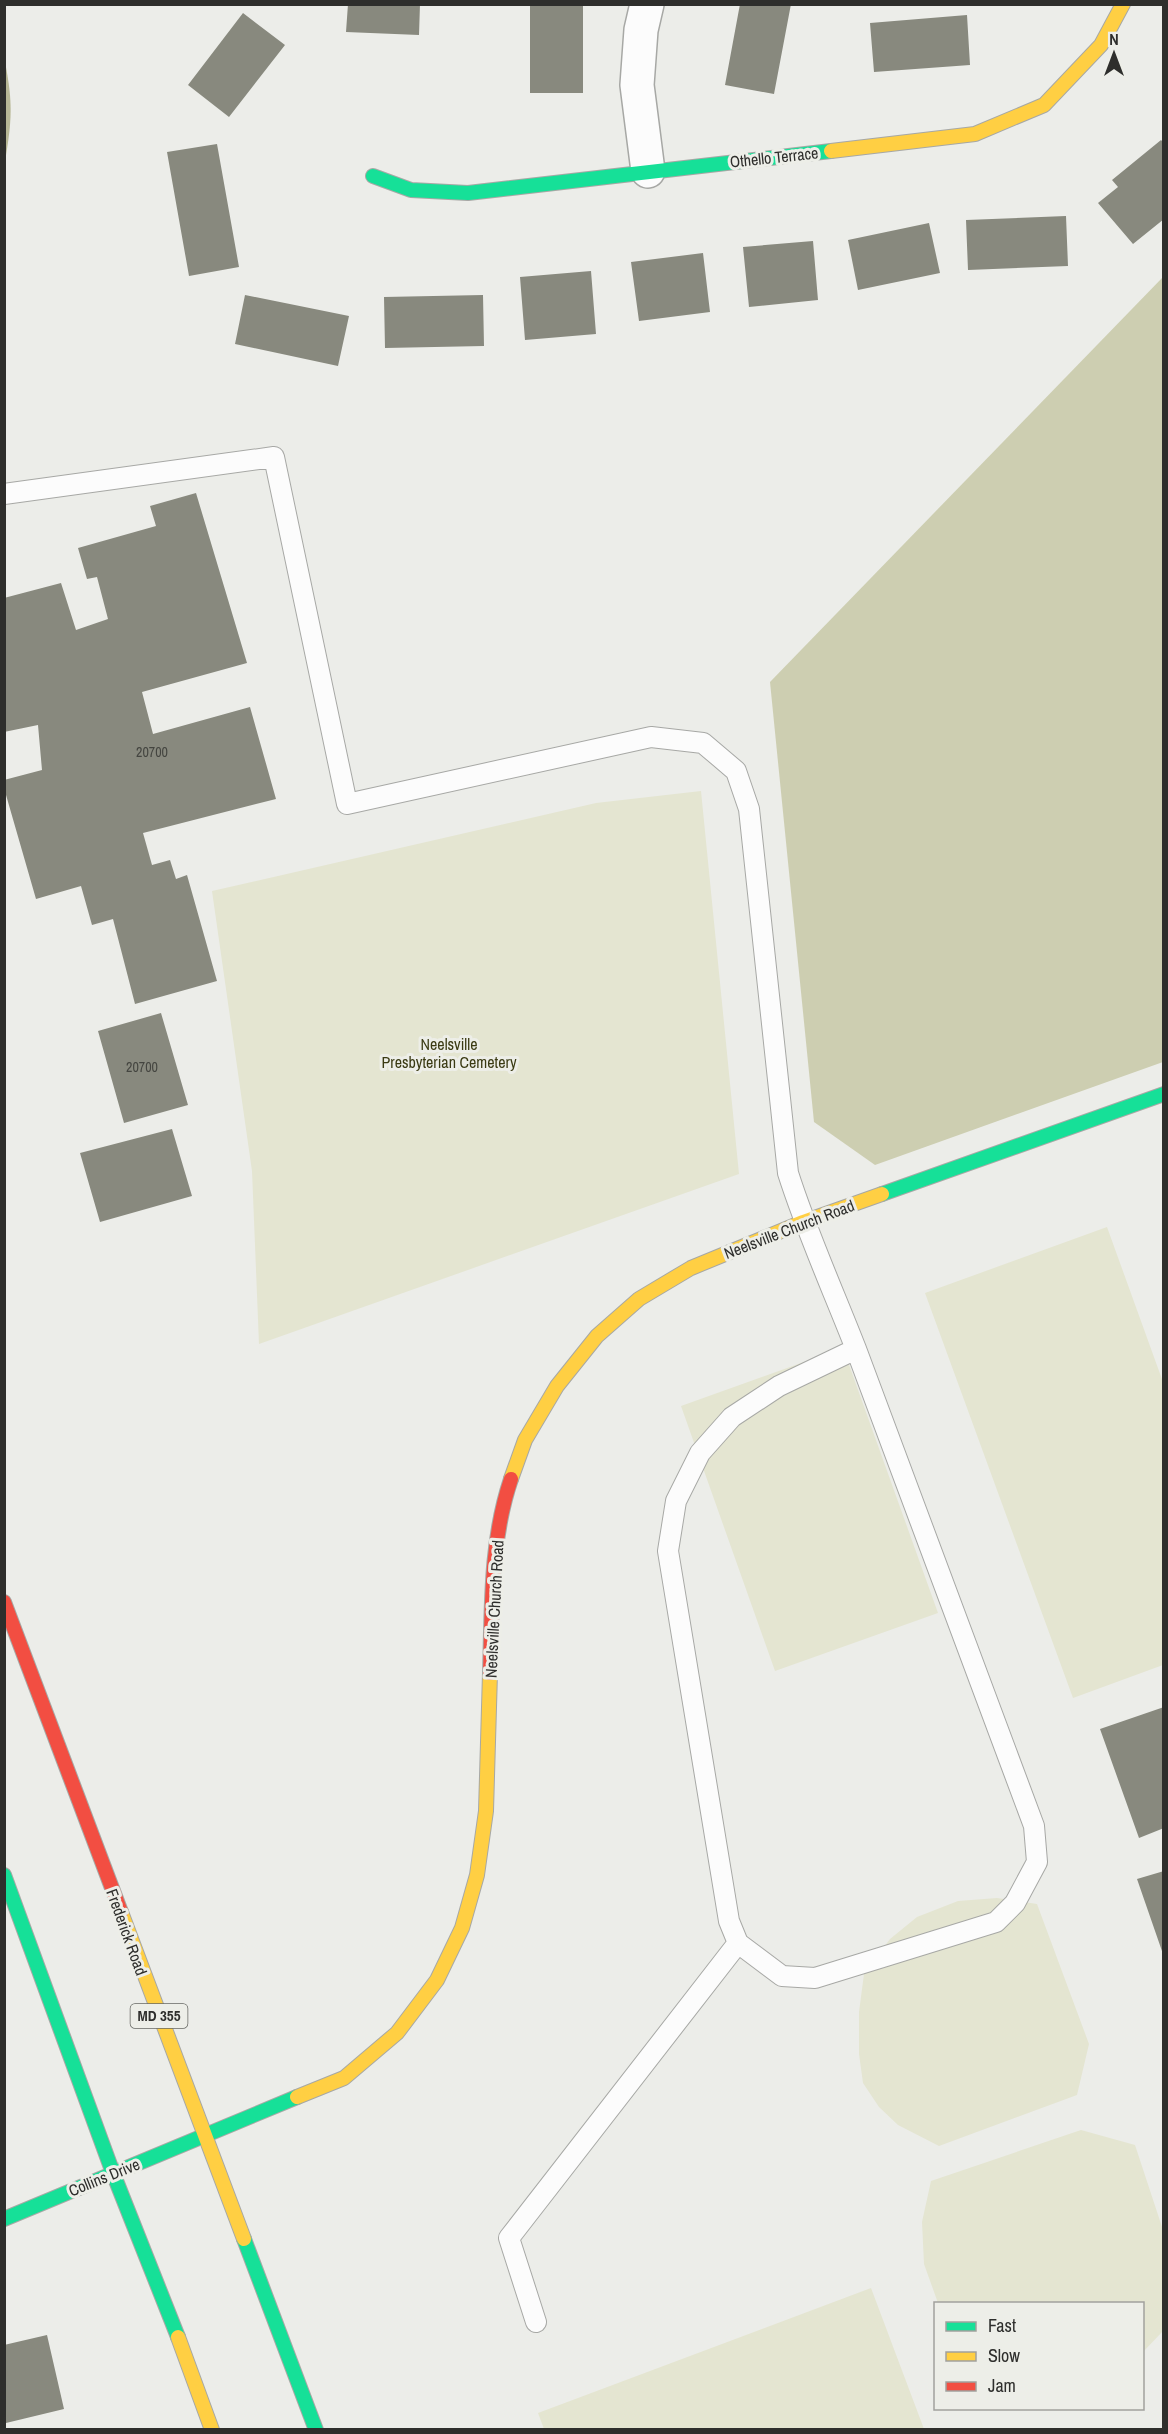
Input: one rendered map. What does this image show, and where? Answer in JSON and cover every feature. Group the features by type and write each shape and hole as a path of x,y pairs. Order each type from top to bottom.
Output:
{"street":[{"path":"647,4 641,30 637,85 648,171"},
{"name":"Othello Terrace","path":"372,176 411,190 468,193 975,134 1044,105 1101,45 1123,4"},
{"name":"Neelsville Church Road","path":"204,2138 344,2078 397,2033 437,1980 462,1928 477,1875 486,1811 494,1556 506,1494 525,1440 557,1386 597,1336 639,1299 691,1268 803,1222 1164,1094"},
{"name":"Frederick Road","path":"4,1602 204,2138 316,2430"},
{"path":"4,1875 113,2173 163,2297 212,2430"},
{"name":"Collins Drive","path":"4,2219 204,2138"}],"lane":[{"path":"4,494 274,457 347,804 651,737 703,743 736,771 749,809 788,1173 803,1222 856,1349 1034,1826 1036,1862 1015,1903 996,1922 815,1978 782,1976 738,1942 729,1921 668,1551 676,1501 700,1453 732,1417 779,1386 856,1349"},
{"path":"536,2322 509,2238 738,1942"}],"green space":[{"name":"Neelsville Presbyterian Cemetery","path":"701,791 739,1174 259,1344 252,1171 212,891 596,803"},
{"path":"1107,1227 1163,1382 1163,1665 1073,1698 925,1293"},
{"path":"843,1348 938,1613 775,1671 681,1406"},
{"path":"997,1898 1037,1904 1089,2044 1077,2095 939,2146 898,2125 879,2107 863,2083 859,2054 859,2012 864,1974 890,1939 917,1917 958,1901"},
{"path":"1081,2130 1135,2145 1163,2230 1163,2331 1144,2351 1144,2302 938,2302 924,2264 922,2222 931,2181"},
{"path":"871,2288 924,2429 544,2429 538,2413"}],"shaded area":[{"path":"5,62 11,112 5,161"},
{"path":"1163,277 1163,1062 875,1165 814,1122 770,682"}],"building":[{"path":"348,4 420,4 419,35 346,32"},
{"path":"530,4 583,4 583,93 530,93"},
{"path":"740,4 791,4 774,94 725,85"},
{"path":"243,13 285,45 229,117 188,85"},
{"path":"967,15 970,65 874,72 870,23"},
{"path":"1161,140 1164,143 1164,219 1133,244 1098,203 1118,187 1112,180"},
{"path":"217,144 239,267 189,276 167,152"},
{"path":"1066,216 1068,266 968,270 966,220"},
{"path":"929,223 940,273 858,290 848,240"},
{"path":"813,241 818,300 749,307 743,247"},
{"path":"703,253 710,312 639,321 631,262"},
{"path":"591,271 596,334 525,340 520,277"},
{"path":"245,295 349,316 338,366 235,344"},
{"path":"483,295 484,346 385,348 384,297"},
{"path":"196,493 247,663 142,692 153,734 250,707 276,799 143,833 152,865 170,860 176,879 187,875 217,981 135,1004 113,919 92,925 81,886 36,899 4,788 4,780 42,770 38,725 4,732 4,598 61,583 76,630 108,619 97,577 87,579 78,548 156,526 150,506"},
{"path":"161,1013 188,1105 124,1123 98,1031"},
{"path":"172,1129 192,1196 100,1222 80,1153"},
{"path":"1164,1707 1164,1828 1139,1838 1100,1729"},
{"path":"1164,1871 1164,1954 1163,1954 1137,1879"},
{"path":"47,2335 64,2409 6,2423 4,2345"}],"traffic: fast":[{"path":"373,176 411,190 468,193 831,151"},
{"path":"882,1194 1164,1094"},
{"path":"4,1875 113,2173 178,2337"},
{"path":"4,2219 297,2097"},
{"path":"244,2239 316,2430"}],"traffic: slow":[{"path":"831,151 975,134 1044,105 1101,45 1123,4"},
{"path":"511,1479 525,1440 557,1386 597,1336 639,1299 691,1268 803,1222 882,1194"},
{"path":"297,2097 344,2078 397,2033 437,1980 462,1928 477,1875 486,1811 490,1673"},
{"path":"121,1912 244,2239"},
{"path":"178,2337 212,2430"}],"traffic: jam":[{"path":"490,1673 496,1550 504,1502 511,1479"},
{"path":"4,1602 121,1912"}]}
